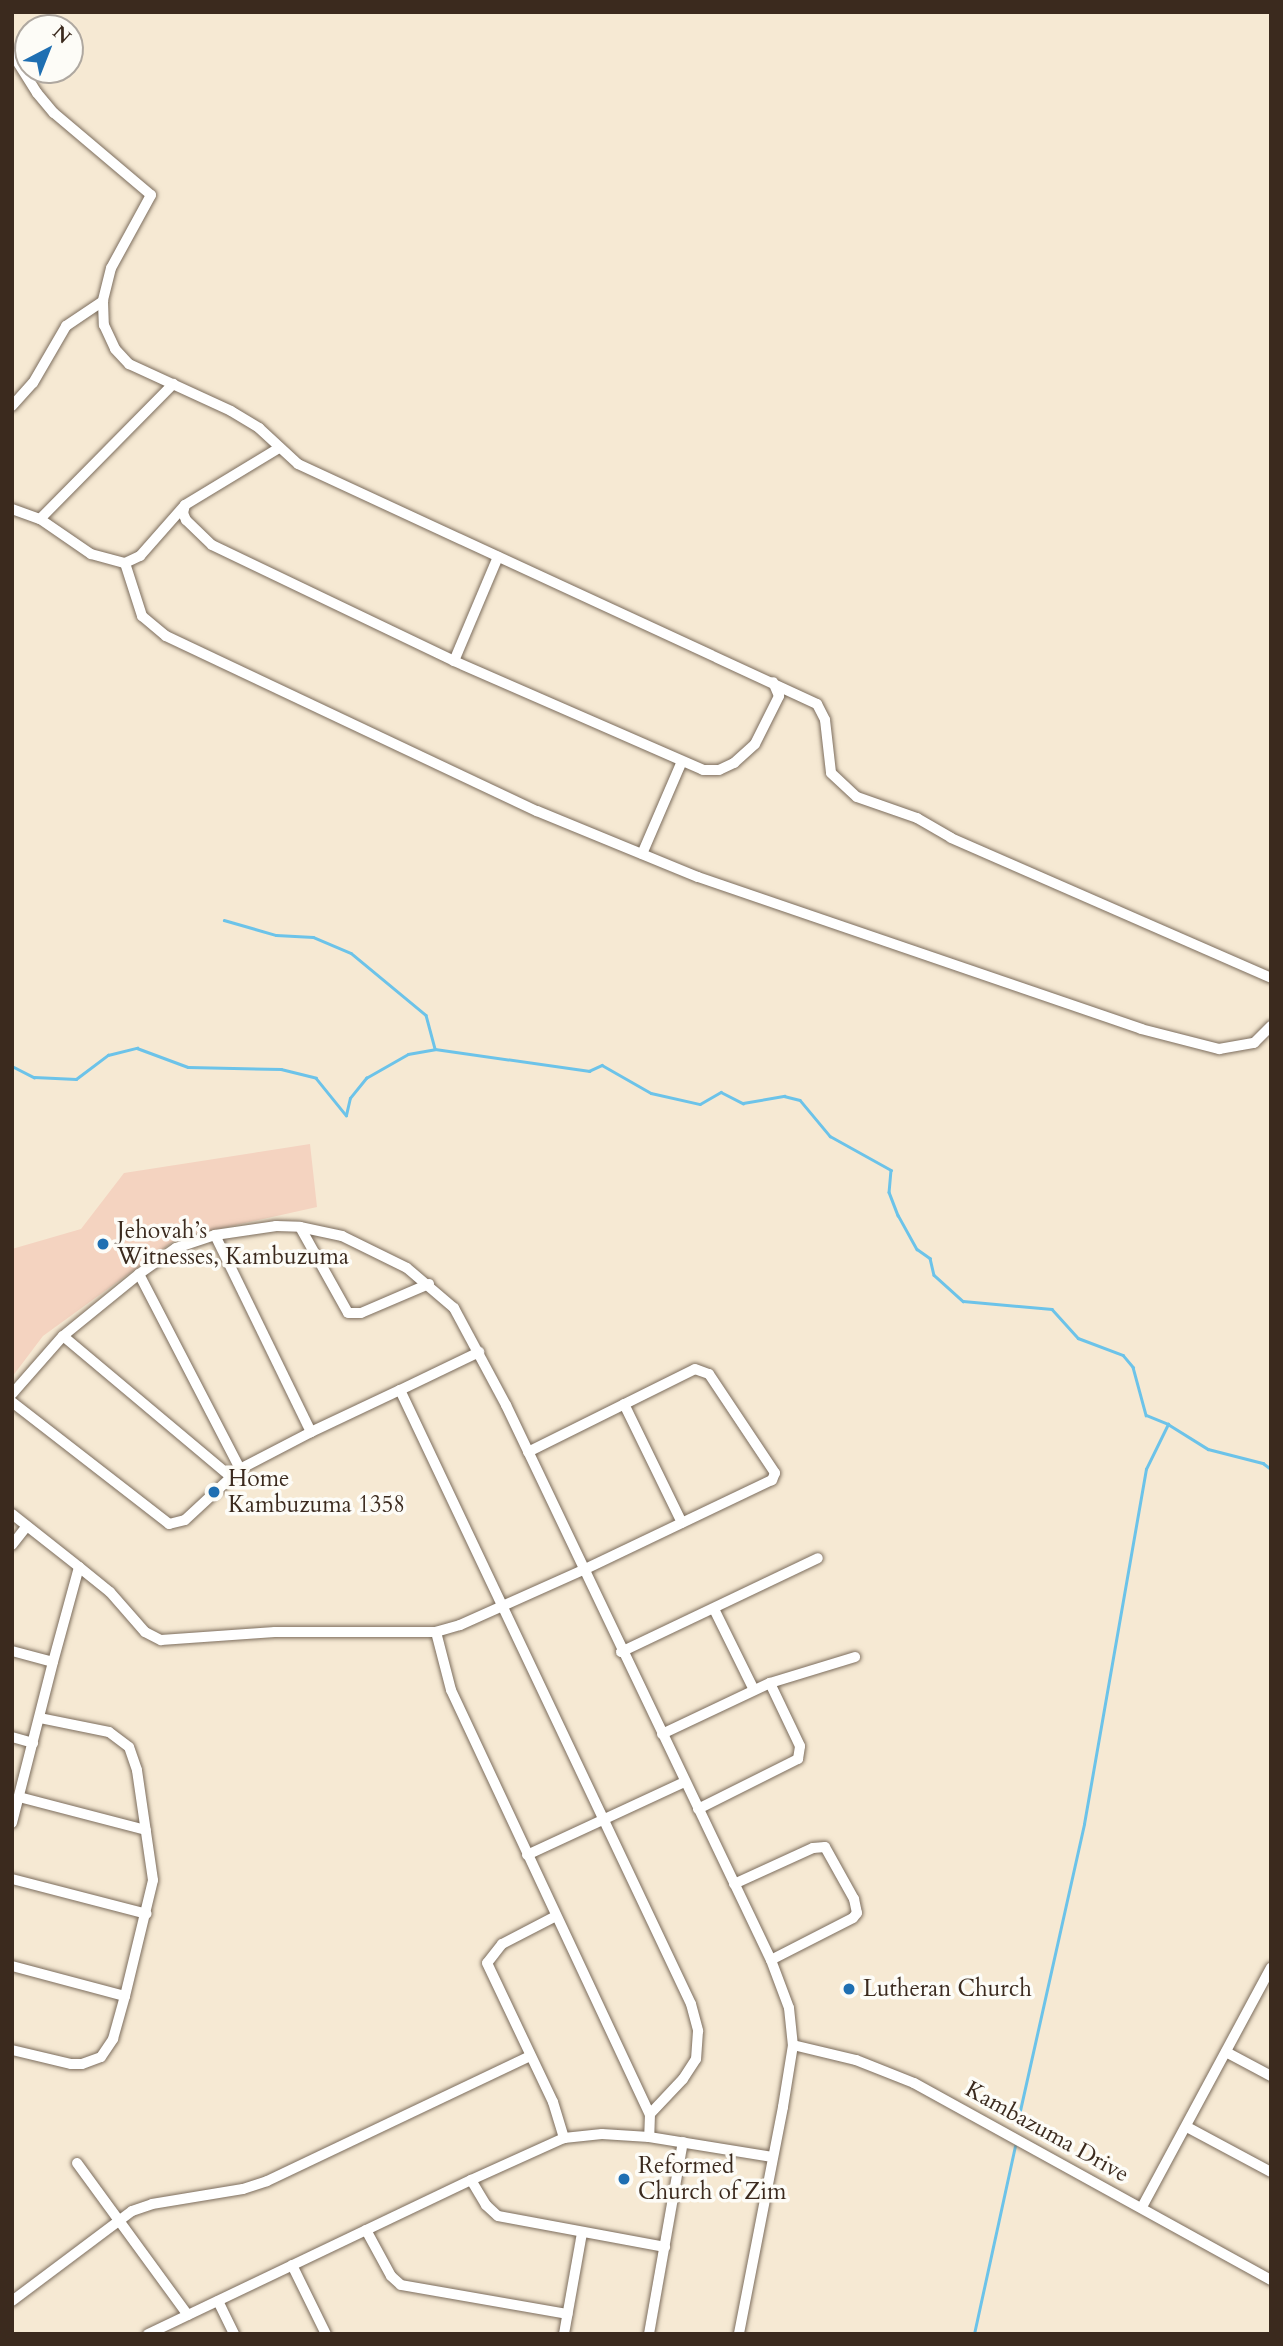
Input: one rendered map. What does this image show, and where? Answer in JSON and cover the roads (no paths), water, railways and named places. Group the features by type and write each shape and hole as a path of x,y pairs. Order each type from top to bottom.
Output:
{"street":[{"path":"12,53 37,93 54,113 151,195 111,268 103,301 104,325 115,349 129,364 231,411 259,428 298,464 817,704 825,720 831,774 857,797 918,818 951,838 1271,978"},
{"path":"12,406 33,383 55,340 66,326 103,301"},
{"path":"40,519 63,500 173,384"},
{"path":"12,509 40,519 91,554 125,563 140,556 185,505 279,448"},
{"path":"185,505 186,520 212,545 454,661 703,770 719,770 734,763 755,744 779,696 773,682"},
{"path":"454,661 498,557"},
{"path":"125,563 142,617 166,636 537,811 698,877 1141,1029 1219,1049 1254,1042 1271,1026"},
{"path":"642,854 682,761"},
{"path":"300,1227 348,1313 362,1313 429,1284"},
{"path":"12,1394 63,1336 139,1274 176,1248 215,1235 254,1228 300,1227 361,1244 429,1284 454,1308 479,1352 528,1452 621,1652 771,1960 789,2008 793,2045 739,2334"},
{"path":"215,1235 311,1432"},
{"path":"139,1274 235,1472"},
{"path":"63,1336 235,1472"},
{"path":"12,1402 169,1524 177,1524 186,1520 235,1472 311,1432 479,1352"},
{"path":"12,1514 110,1592 145,1632 161,1640 275,1632 436,1632 460,1625 583,1570 772,1480 775,1473 709,1374 695,1369 528,1452"},
{"path":"400,1390 691,2004 699,2047 691,2069 650,2114"},
{"path":"624,1404 682,1523"},
{"path":"12,1545 27,1525"},
{"path":"621,1652 818,1558"},
{"path":"12,1823 79,1567"},
{"path":"714,1609 754,1690"},
{"path":"436,1632 451,1690 650,2114 649,2137"},
{"path":"12,1651 54,1662"},
{"path":"662,1734 770,1683 855,1657"},
{"path":"698,1809 798,1759 800,1746 770,1683"},
{"path":"12,2050 71,2064 91,2062 101,2057 113,2039 125,1996 147,1914 153,1870 134,1757 124,1740 109,1732 40,1718"},
{"path":"12,1737 33,1743"},
{"path":"527,1855 684,1782"},
{"path":"19,1797 146,1830"},
{"path":"734,1884 813,1847 825,1847 854,1899 857,1913 853,1919 771,1960"},
{"path":"12,1879 147,1914"},
{"path":"556,1916 502,1944 490,1955 488,1963 557,2111 565,2138"},
{"path":"12,1966 125,1996"},
{"path":"1142,2207 1271,1967"},
{"name":"Kambazuma Drive","path":"793,2045 856,2060 914,2083 1271,2280"},
{"path":"1226,2052 1271,2076"},
{"path":"12,2301 120,2219 152,2204 243,2189 267,2180 530,2056"},
{"path":"1187,2127 1271,2172"},
{"path":"148,2334 471,2179 565,2138 602,2134 649,2137 772,2157"},
{"path":"649,2334 683,2142"},
{"path":"77,2163 188,2315"},
{"path":"471,2179 486,2205 498,2216 665,2247"},
{"path":"366,2230 391,2276 401,2285 568,2314"},
{"path":"564,2334 582,2233"},
{"path":"292,2265 326,2334"},
{"path":"218,2301 234,2334"}],"waterway":[{"path":"224,920 276,935 313,937 351,953 426,1015 435,1049"},
{"path":"12,1066 34,1077 76,1079 108,1055 137,1048 188,1067 281,1069 316,1078 346,1115 350,1098 366,1078 408,1054 435,1049 589,1071 602,1065 651,1093 700,1104 721,1092 743,1103 784,1096 800,1100 830,1136 891,1170 889,1192 898,1215 917,1249 930,1258 934,1275 963,1301 1052,1309 1078,1338 1123,1355 1133,1367 1146,1415 1168,1424 1208,1449 1263,1463 1271,1469"},
{"path":"1017,2124 1084,1824 1146,1469 1168,1424"},
{"path":"974,2334 1015,2146"}],"place":[{"name":"Jehovah’s Witnesses, Kambuzuma","path":"103,1244"},
{"name":"Home Kambuzuma 1358","path":"214,1492"},
{"name":"Lutheran Church","path":"849,1989"},
{"name":"Reformed Church of Zim","path":"624,2179"}]}
